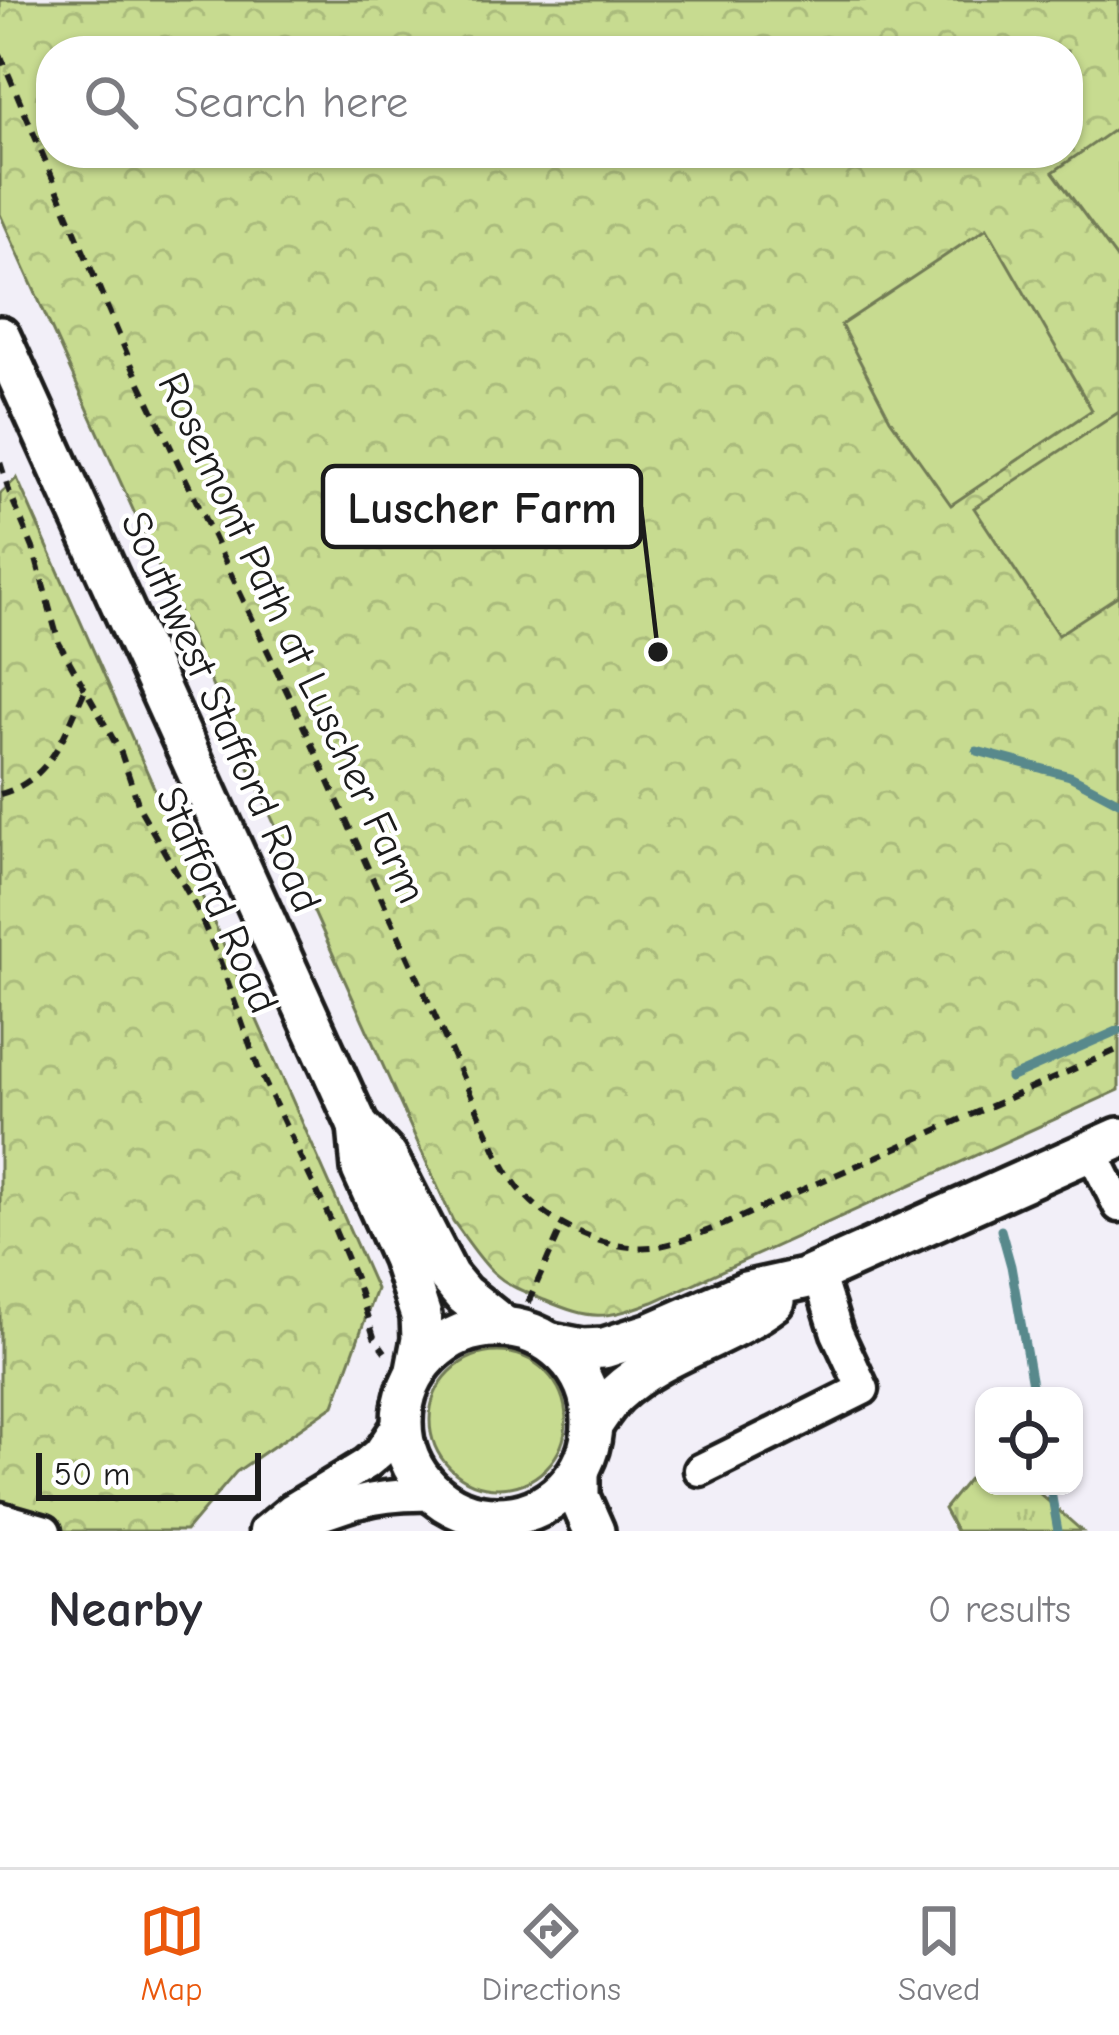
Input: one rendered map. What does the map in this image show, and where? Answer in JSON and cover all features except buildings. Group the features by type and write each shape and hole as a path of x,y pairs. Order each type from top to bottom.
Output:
{"main road":[{"name":"Southwest Stafford Road","path":"0,337 358,1126 387,1157 448,1276 463,1294 515,1309"},
{"name":"Southwest Stafford Road","path":"358,1126 362,1169 422,1316 422,1339 401,1358"},
{"path":"552,1343 578,1371 593,1424 588,1450 566,1488 518,1524 471,1514 435,1495 418,1477 403,1441 401,1358 434,1349 515,1309 528,1331 552,1343 604,1348 745,1292 811,1276 1105,1144"},
{"path":"593,1424 630,1383 758,1314 811,1276"},
{"path":"579,1471 582,1507 594,1531"}],"street":[{"path":"1105,1144 1119,1206"},
{"path":"700,1470 863,1388 811,1276"},
{"path":"267,1530 292,1509 366,1464 401,1420"},
{"path":"267,1530 310,1521 356,1503 435,1495"},
{"path":"0,1518 45,1531"}],"path":[{"name":"Rosemont Path at Luscher Farm","path":"0,55 36,140"},
{"name":"Rosemont Path at Luscher Farm","path":"48,168 133,368 310,740 497,1153 525,1195 563,1225 611,1243 662,1246 723,1225 1119,1049"},
{"name":"Stafford Road","path":"0,462 33,548 59,643 121,753 140,809 196,907 259,1070 355,1278 374,1337 401,1358"},
{"path":"0,794 22,788 53,757 85,690"},
{"path":"515,1309 563,1225"}],"green space":[{"path":"0,0 1119,0 1119,1090 653,1302 609,1315 574,1311 518,1289 483,1261 453,1221 0,214"},
{"path":"1119,126 1119,262 1053,172 1083,168 1083,151"},
{"path":"987,228 1092,410 951,505 890,419 841,325"},
{"path":"1119,412 1119,595 1058,635 974,508"},
{"path":"17,478 376,1289 334,1405 236,1472 186,1531 0,1531 0,494"},
{"path":"498,1352 524,1358 546,1372 560,1394 566,1420 560,1446 546,1468 524,1482 498,1488 472,1482 450,1468 436,1446 430,1420 436,1394 450,1372 472,1358"},
{"path":"975,1471 975,1495 1041,1495 1082,1531 956,1531 944,1509"}],"waterway":[{"path":"977,751 1070,776 1119,802"},
{"path":"1010,1078 1119,1030"},
{"path":"1001,1230 1032,1387"},
{"path":"1052,1495 1058,1531"}],"place":[{"name":"Luscher Farm","path":"658,652"}]}
